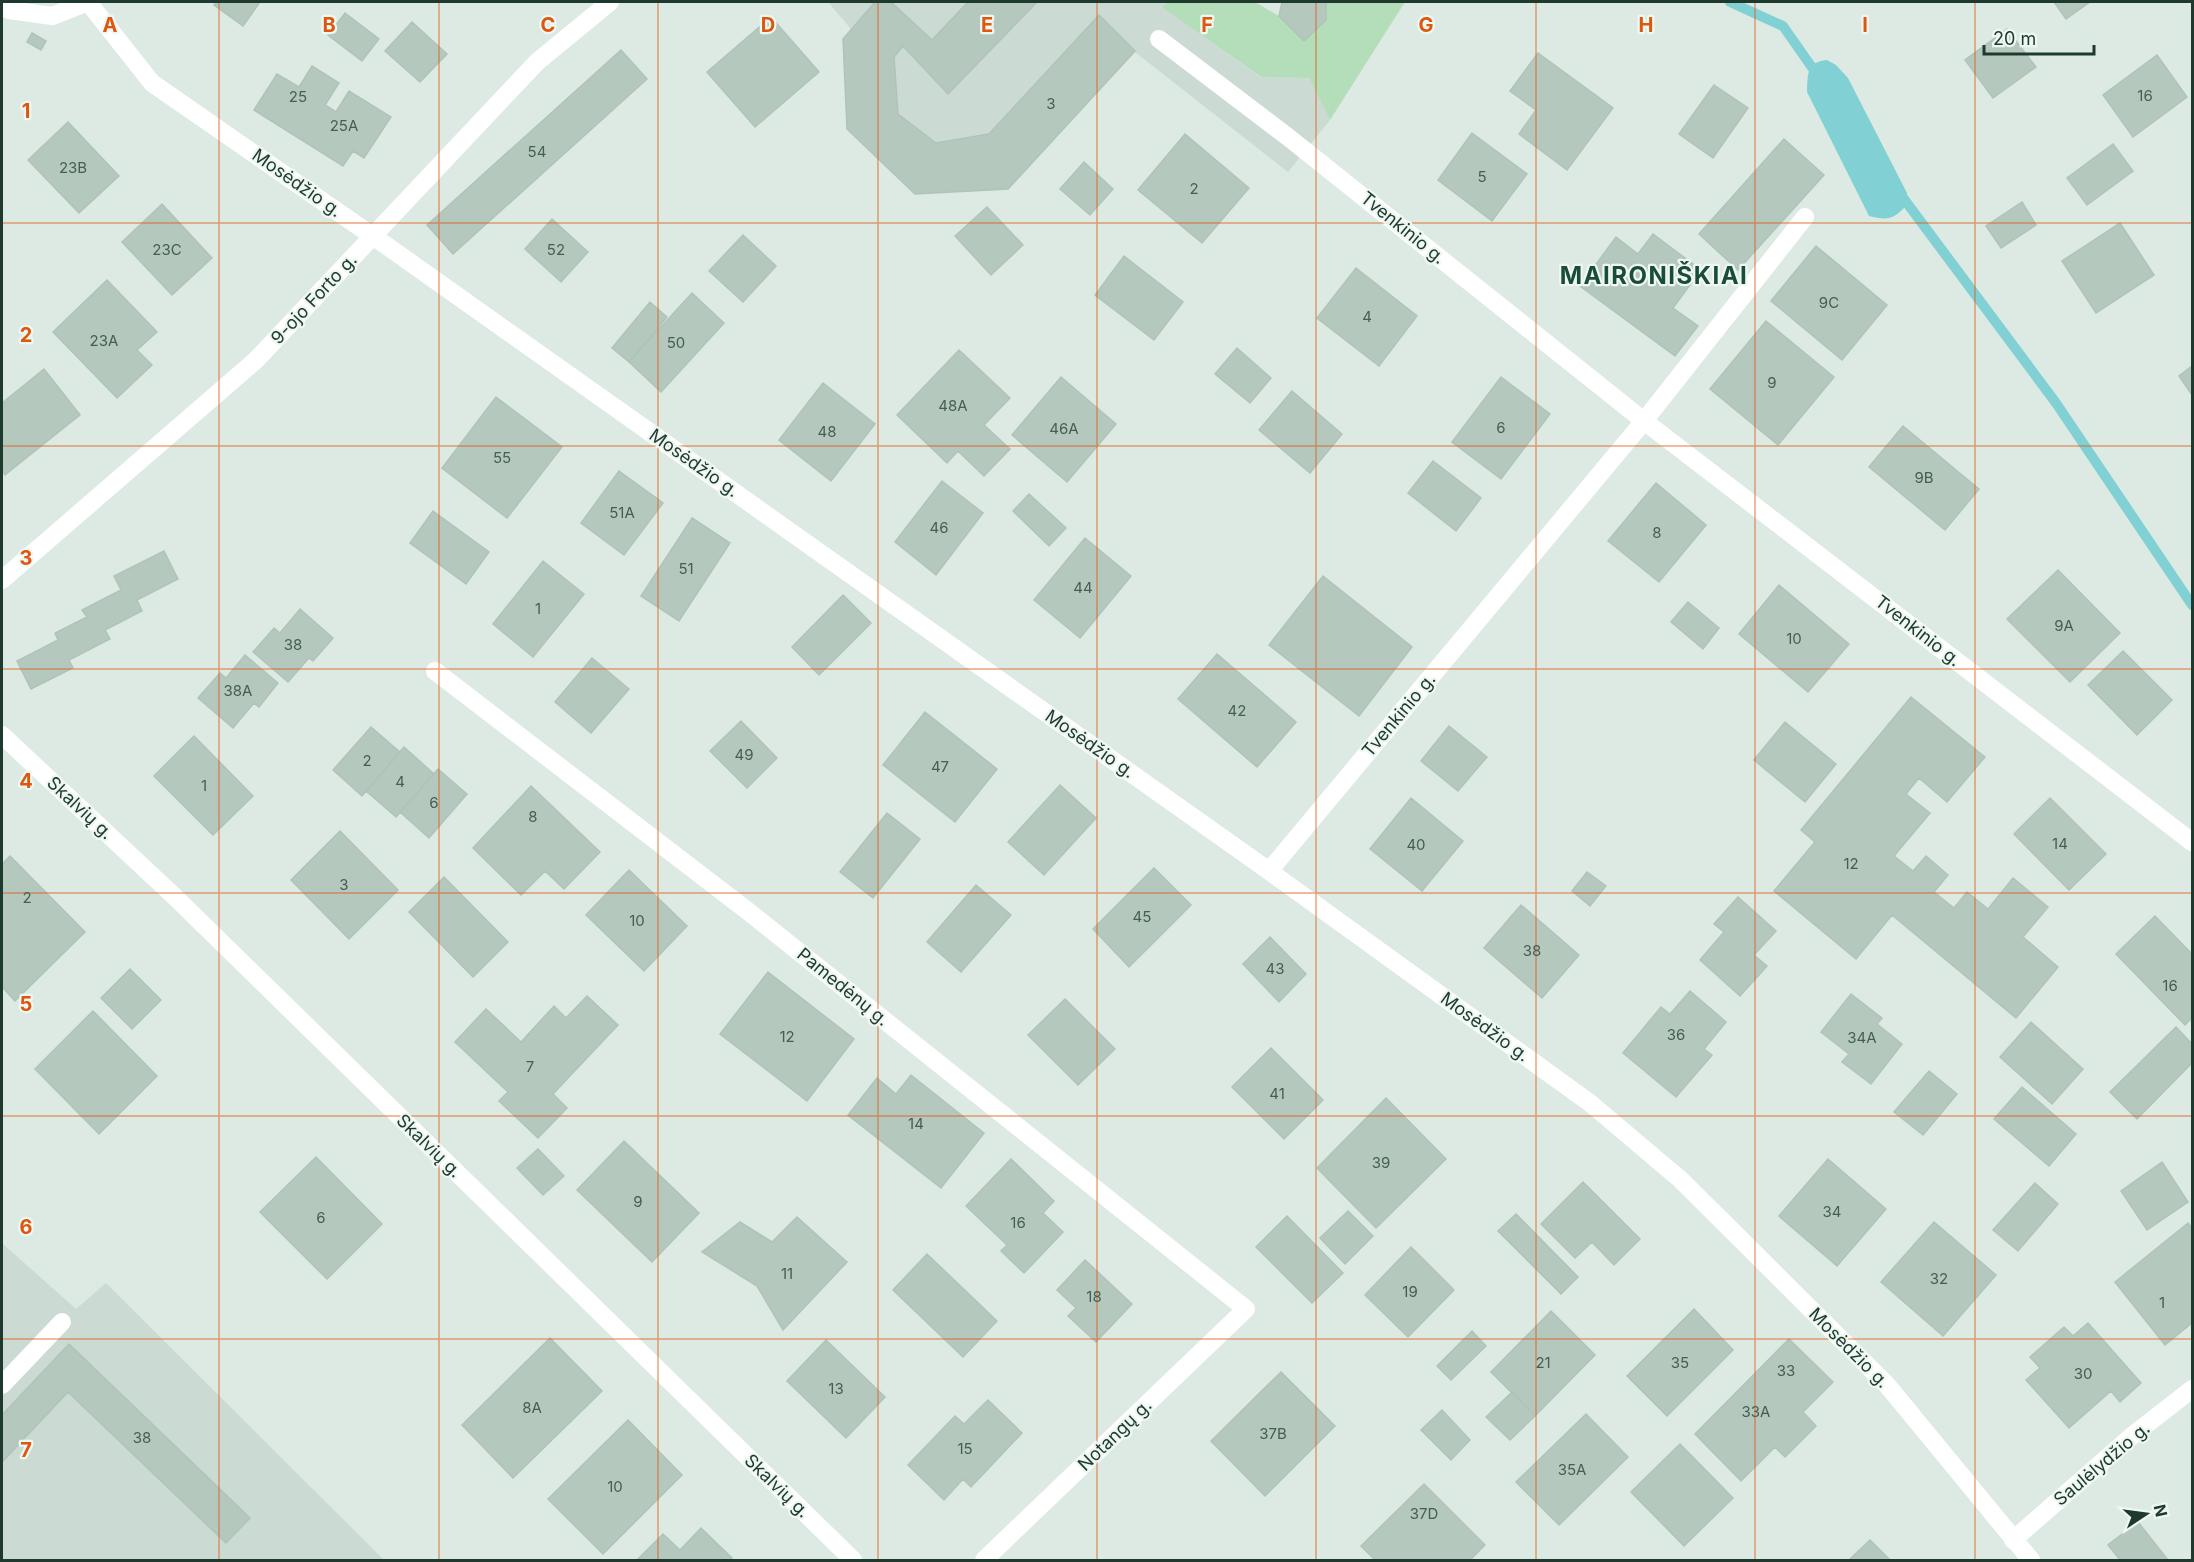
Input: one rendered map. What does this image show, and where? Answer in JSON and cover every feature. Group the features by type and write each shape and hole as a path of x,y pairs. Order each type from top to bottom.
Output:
{"street":[{"name":"Mosėdžio g.","path":"88,2 152,83 374,236 1269,871 1590,1103 1681,1180 1887,1385 2031,1560"},
{"path":"2,6 9,10 52,16 88,2"},
{"name":"9-ojo Forto g.","path":"2,580 256,360 537,62 610,2"},
{"name":"Tvenkinio g.","path":"1159,39 1288,137 1644,421 2193,842"},
{"name":"Tvenkinio g.","path":"1269,871 1644,421 1805,217"},
{"name":"Pamedėnų g.","path":"435,671 749,912 1246,1309"},
{"name":"Skalvių g.","path":"2,735 176,898 853,1560"},
{"name":"Notangų g.","path":"984,1560 1246,1309"},
{"path":"2,1385 62,1322"},
{"name":"Saulėlydžio g.","path":"2013,1540 2133,1436 2193,1389"}],"shaded area":[{"path":"828,2 1168,2 1163,7 1260,77 1309,78 1330,120 1288,172 1135,52 1008,189 915,194 847,129 843,39 851,29"},
{"path":"2,1243 76,1309 106,1283 384,1560 2,1560"}],"green space":[{"path":"1168,2 1255,2 1279,16 1326,20 1326,2 1405,2 1330,120 1309,78 1261,77 1162,7"}],"water":[{"path":"1827,60 1836,65 1848,78 1907,193 1907,205 1890,218 1869,216 1807,92 1808,74 1812,66"}],"building":[{"path":"216,2 260,2 243,26 214,5"},
{"path":"875,2 891,2 932,40 968,2 1037,2 948,94 903,46 894,57 898,114 936,143 989,134 1099,15 1135,51 1008,189 915,194 847,129 843,39"},
{"path":"1282,2 1326,2 1326,20 1304,41 1279,16"},
{"path":"2054,2 2090,2 2066,19"},
{"path":"345,13 379,39 362,61 328,35"},
{"path":"771,17 819,72 755,127 707,72"},
{"path":"412,22 447,54 420,82 385,51"},
{"path":"2007,29 2036,67 1993,98 1965,60"},
{"path":"32,33 46,41 41,50 27,42"},
{"path":"621,50 647,79 453,254 427,225"},
{"path":"1538,53 1613,108 1567,170 1519,134 1536,110 1510,91"},
{"path":"2157,55 2187,97 2133,137 2103,95"},
{"path":"312,66 339,83 325,105 336,112 349,91 391,117 364,158 353,151 343,166 254,110 277,74 299,87"},
{"path":"1714,85 1748,108 1713,158 1679,134"},
{"path":"68,122 119,176 79,213 28,160"},
{"path":"1472,133 1527,174 1492,221 1438,180"},
{"path":"1185,134 1249,188 1202,243 1138,190"},
{"path":"1784,139 1824,175 1738,270 1699,234"},
{"path":"2113,144 2133,171 2087,205 2067,178"},
{"path":"1084,162 1113,189 1090,215 1060,189"},
{"path":"2022,202 2036,225 2001,248 1986,226"},
{"path":"162,204 212,258 172,295 122,242"},
{"path":"987,207 1023,245 991,275 955,236"},
{"path":"552,219 588,252 561,282 525,249"},
{"path":"2120,223 2154,275 2096,313 2062,261"},
{"path":"1653,234 1701,270 1673,308 1698,326 1675,356 1580,286 1616,237 1638,254"},
{"path":"743,235 776,266 743,302 709,271"},
{"path":"1816,246 1887,305 1842,360 1771,301"},
{"path":"1124,256 1183,302 1154,340 1095,295"},
{"path":"1356,268 1417,316 1379,366 1317,318"},
{"path":"107,280 157,332 137,350 152,365 117,398 53,332"},
{"path":"692,293 724,323 661,392 629,362"},
{"path":"650,302 667,317 629,362 612,348"},
{"path":"1766,321 1834,377 1778,445 1710,389"},
{"path":"1237,348 1271,378 1250,403 1215,374"},
{"path":"959,350 1010,398 984,425 1010,449 984,476 958,451 947,463 897,415"},
{"path":"2192,366 2192,395 2179,376"},
{"path":"44,369 80,415 5,475 2,470 2,403"},
{"path":"1061,377 1116,424 1067,482 1012,435"},
{"path":"1501,377 1550,414 1501,479 1452,442"},
{"path":"823,383 875,424 831,481 779,440"},
{"path":"1292,391 1342,434 1310,473 1259,430"},
{"path":"496,397 562,447 507,518 442,468"},
{"path":"1903,426 1979,489 1945,530 1869,467"},
{"path":"1433,461 1481,498 1456,531 1408,493"},
{"path":"619,471 663,503 624,555 581,523"},
{"path":"942,481 983,513 936,575 895,542"},
{"path":"1656,483 1706,525 1659,582 1608,541"},
{"path":"1029,494 1066,528 1049,546 1013,511"},
{"path":"433,511 489,552 466,584 410,543"},
{"path":"692,518 730,543 679,621 641,596"},
{"path":"1085,538 1131,576 1080,638 1034,600"},
{"path":"164,551 178,579 137,600 142,611 105,630 110,639 69,660 73,668 31,689 17,661 58,640 55,633 87,617 82,610 121,590 114,576"},
{"path":"543,561 584,594 533,657 493,624"},
{"path":"2058,570 2120,633 2070,682 2007,619"},
{"path":"1323,576 1412,647 1359,716 1269,645"},
{"path":"1779,585 1849,644 1808,692 1739,634"},
{"path":"843,595 871,623 819,675 792,647"},
{"path":"1688,602 1719,628 1703,649 1671,622"},
{"path":"300,609 333,638 313,661 309,658 288,682 253,652 274,628 280,633"},
{"path":"2123,651 2172,700 2137,735 2088,685"},
{"path":"1217,654 1296,722 1257,767 1178,699"},
{"path":"245,655 278,683 259,707 254,703 233,728 198,698 220,673 226,678"},
{"path":"592,658 629,689 591,733 555,702"},
{"path":"1911,697 1985,757 1947,802 1919,778 1906,794 1930,813 1894,856 1913,871 1926,856 1948,875 1934,892 1954,908 1967,892 1988,909 2013,878 2048,907 2023,937 2058,967 2016,1018 1892,915 1856,959 1774,891 1815,842 1801,830"},
{"path":"925,712 997,769 955,822 883,765"},
{"path":"741,721 777,758 747,788 710,751"},
{"path":"1785,722 1836,764 1805,802 1754,760"},
{"path":"1449,726 1487,757 1458,791 1421,761"},
{"path":"371,727 400,752 362,796 333,770"},
{"path":"194,736 253,796 213,835 154,776"},
{"path":"404,747 434,774 396,817 366,791"},
{"path":"438,769 467,794 429,838 400,812"},
{"path":"1060,785 1096,818 1044,875 1008,842"},
{"path":"531,786 600,852 564,889 545,871 521,895 473,848"},
{"path":"1411,798 1463,841 1422,891 1370,849"},
{"path":"2050,798 2106,854 2069,890 2014,834"},
{"path":"887,813 920,839 873,898 840,872"},
{"path":"340,831 398,890 349,939 291,880"},
{"path":"10,856 85,932 15,1001 2,987 2,864"},
{"path":"1154,868 1191,905 1129,967 1093,929"},
{"path":"629,870 687,926 644,971 586,915"},
{"path":"1587,872 1606,886 1590,906 1572,891"},
{"path":"444,877 508,942 473,977 409,912"},
{"path":"976,885 1011,915 961,972 927,942"},
{"path":"1738,897 1776,931 1754,955 1767,966 1740,996 1700,960 1724,932 1714,924"},
{"path":"1521,905 1579,955 1542,998 1484,948"},
{"path":"2155,916 2192,954 2192,1018 2185,1025 2116,954"},
{"path":"1270,937 1306,974 1279,1002 1243,964"},
{"path":"130,969 161,1000 132,1029 101,998"},
{"path":"768,972 854,1039 807,1101 720,1034"},
{"path":"1690,991 1726,1022 1704,1049 1712,1055 1676,1097 1623,1053 1661,1007 1670,1014"},
{"path":"1851,994 1882,1018 1877,1024 1902,1044 1871,1084 1842,1062 1849,1054 1821,1032"},
{"path":"587,996 618,1025 553,1094 567,1108 538,1138 499,1101 508,1092 455,1042 486,1009 521,1042 554,1006 566,1018"},
{"path":"1065,999 1115,1049 1078,1085 1028,1035"},
{"path":"93,1011 157,1076 99,1134 35,1069"},
{"path":"2031,1022 2083,1069 2052,1104 2000,1057"},
{"path":"2176,1027 2192,1044 2192,1063 2137,1119 2110,1092"},
{"path":"1271,1048 1323,1100 1284,1139 1232,1087"},
{"path":"1929,1071 1957,1094 1923,1135 1894,1112"},
{"path":"911,1075 984,1133 941,1188 848,1115 877,1078 896,1094"},
{"path":"2022,1087 2076,1134 2049,1166 1994,1119"},
{"path":"1386,1098 1446,1159 1376,1228 1317,1168"},
{"path":"624,1141 699,1213 652,1262 577,1190"},
{"path":"538,1149 564,1176 543,1195 517,1168"},
{"path":"316,1157 382,1224 327,1279 260,1212"},
{"path":"1011,1159 1054,1201 1043,1213 1063,1232 1024,1273 1001,1251 1007,1245 966,1206"},
{"path":"1828,1159 1886,1209 1837,1266 1779,1216"},
{"path":"2162,1162 2188,1202 2147,1230 2121,1191"},
{"path":"1583,1182 1640,1239 1614,1265 1592,1242 1575,1258 1541,1224"},
{"path":"2035,1183 2058,1204 2018,1251 1993,1230"},
{"path":"1348,1211 1373,1236 1345,1264 1320,1238"},
{"path":"1516,1214 1578,1277 1561,1294 1498,1231"},
{"path":"1287,1216 1343,1273 1312,1303 1256,1247"},
{"path":"797,1217 847,1262 783,1330 757,1286 702,1252 740,1222 772,1242"},
{"path":"1934,1222 1996,1275 1943,1336 1881,1282"},
{"path":"2188,1223 2192,1229 2192,1323 2165,1345 2115,1282"},
{"path":"1411,1247 1454,1290 1408,1337 1365,1295"},
{"path":"927,1254 997,1321 963,1357 893,1290"},
{"path":"1085,1260 1132,1304 1096,1342 1068,1316 1076,1308 1057,1290"},
{"path":"1694,1309 1733,1350 1667,1416 1627,1376"},
{"path":"1551,1311 1595,1355 1535,1416 1491,1372"},
{"path":"2088,1323 2141,1383 2120,1402 2111,1391 2069,1428 2026,1380 2040,1368 2030,1357 2064,1327 2073,1336"},
{"path":"1472,1331 1486,1346 1451,1380 1437,1366"},
{"path":"550,1338 602,1391 513,1478 462,1425"},
{"path":"1789,1339 1833,1382 1803,1412 1816,1426 1785,1457 1775,1447 1741,1481 1695,1434"},
{"path":"826,1340 885,1397 846,1438 787,1381"},
{"path":"69,1344 250,1518 226,1543 68,1392 2,1462 2,1415"},
{"path":"1281,1372 1335,1426 1265,1496 1211,1441"},
{"path":"1512,1392 1535,1416 1510,1440 1486,1417"},
{"path":"988,1400 1022,1433 971,1487 963,1479 944,1500 908,1465 955,1416 964,1424"},
{"path":"1442,1410 1470,1440 1451,1460 1421,1430"},
{"path":"1586,1414 1628,1457 1559,1525 1516,1482"},
{"path":"628,1420 682,1475 603,1554 548,1499"},
{"path":"1680,1444 1733,1498 1684,1546 1631,1492"},
{"path":"1424,1484 1485,1545 1470,1560 1375,1560 1361,1546"},
{"path":"2138,1522 2168,1560 2120,1560 2108,1545"},
{"path":"701,1528 732,1558 730,1560 637,1560 663,1534 680,1550"},
{"path":"1870,1540 1890,1560 1849,1560"}],"waterway":[{"path":"1730,2 1783,26 1818,76"},
{"path":"1901,195 2056,403 2192,605"}],"district":[{"name":"MAIRONIŠKIAI","path":"1654,276"}]}
